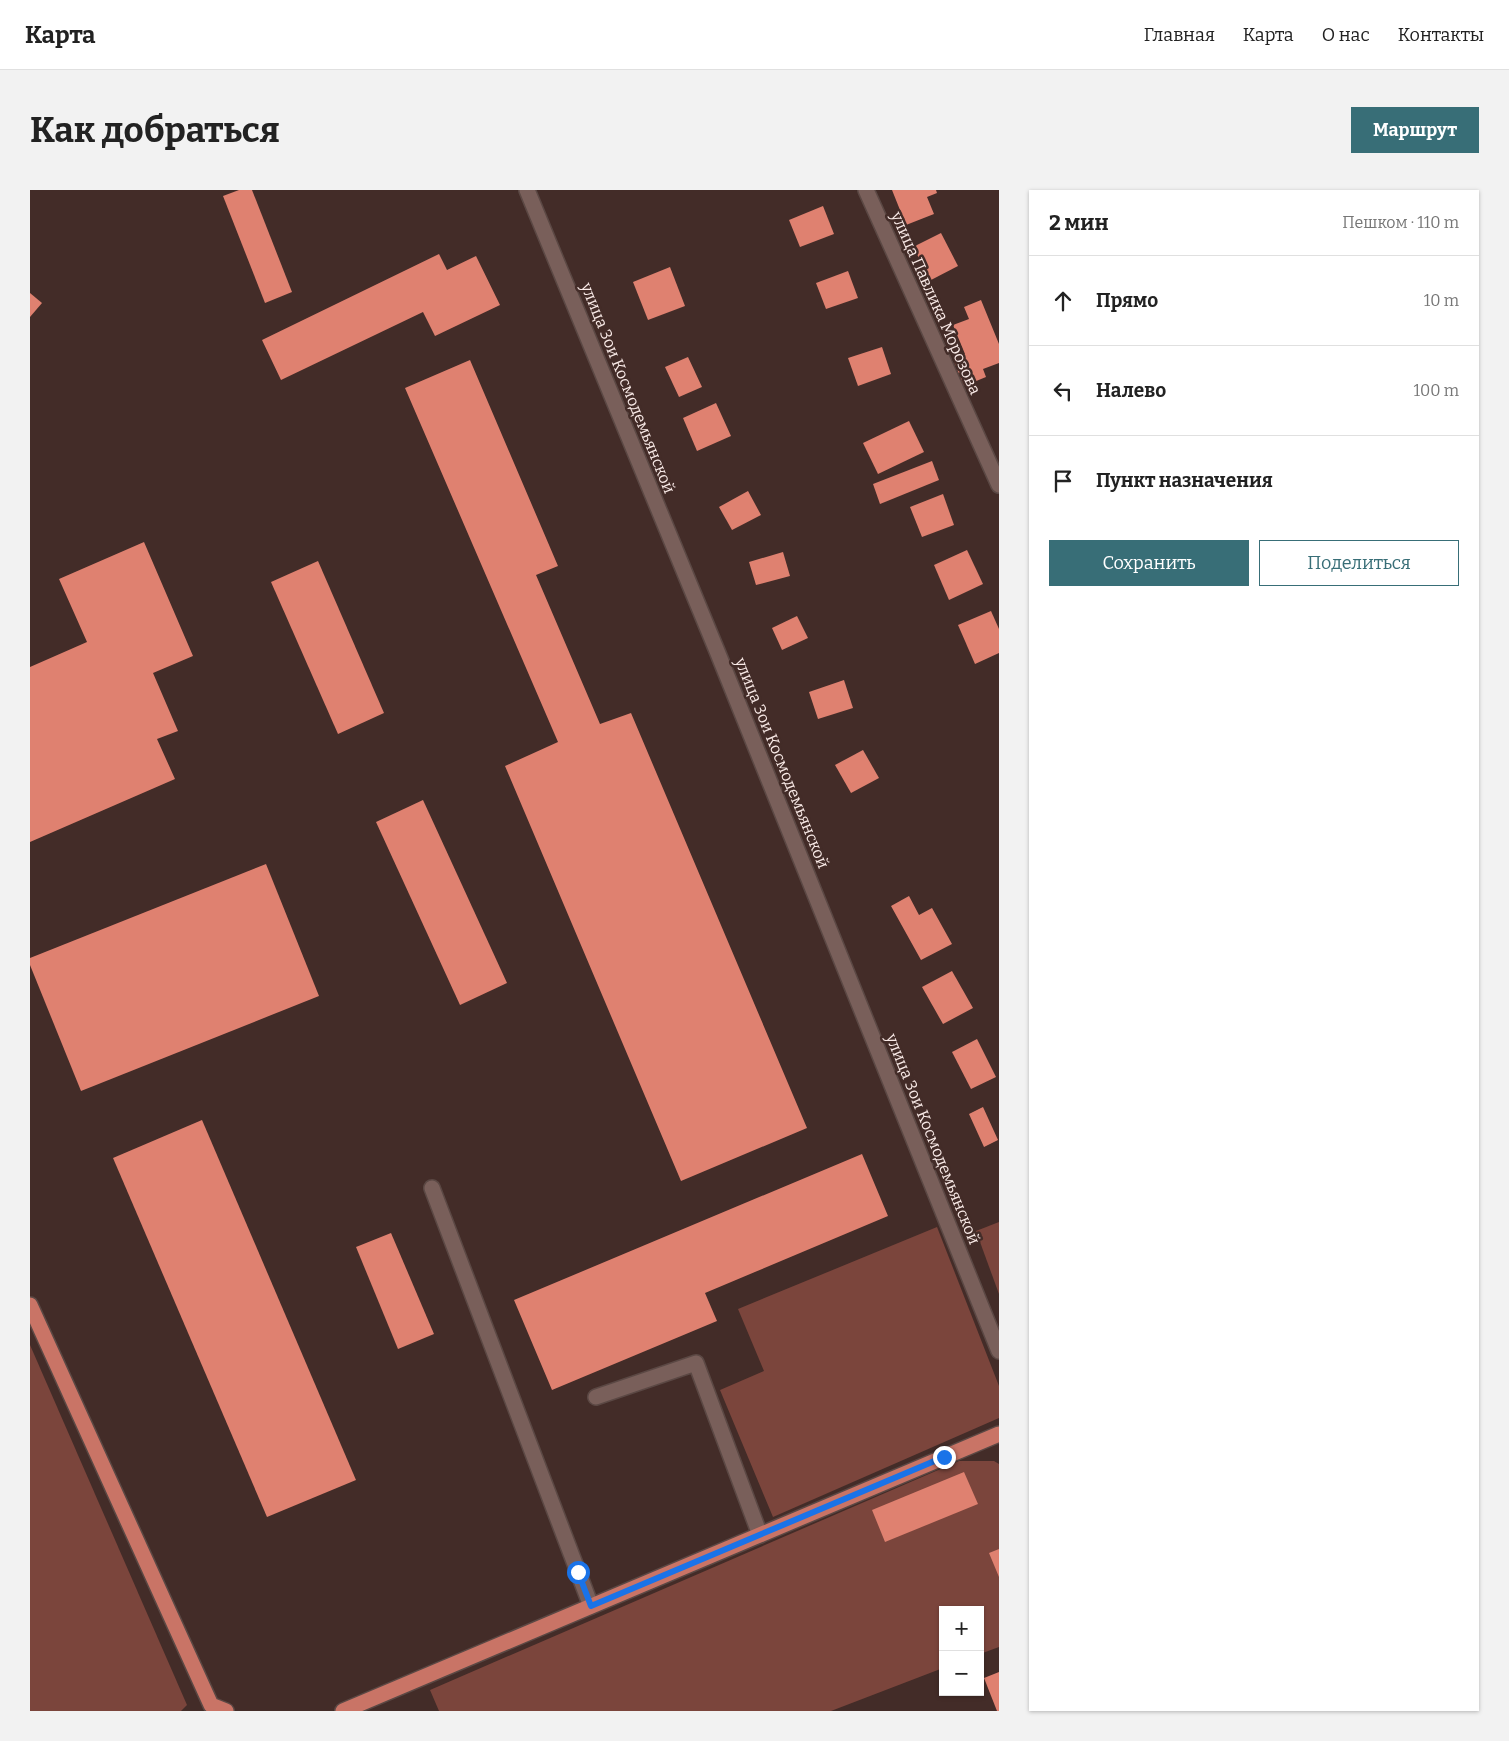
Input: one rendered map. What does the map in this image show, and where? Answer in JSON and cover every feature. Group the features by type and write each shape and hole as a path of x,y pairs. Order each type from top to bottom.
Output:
{"main road":[{"path":"30,1305 211,1705 226,1711"},
{"path":"343,1711 999,1434"}],"street":[{"name":"улица Зои Космодемьянской","path":"527,190 718,651 999,1351"},
{"name":"улица Павлика Морозова","path":"866,190 999,485"},
{"path":"432,1188 591,1606"},
{"path":"596,1397 696,1363 760,1535"}],"shaded area":[{"path":"999,1222 999,1294 976,1231"},
{"path":"937,1227 999,1386 999,1418 773,1517 720,1390 764,1371 738,1309"},
{"path":"30,1345 187,1705 181,1711 30,1711"},
{"path":"959,1461 994,1461 999,1464 999,1647 984,1653 984,1606 939,1606 939,1670 831,1711 439,1711 430,1690"}],"building":[{"path":"239,190 252,190 292,292 265,303 223,196"},
{"path":"892,190 936,190 937,193 927,197 934,214 906,225"},
{"path":"823,206 834,234 800,247 789,220"},
{"path":"941,233 958,266 931,280 913,247"},
{"path":"439,254 447,270 476,256 500,305 435,336 423,312 281,380 262,340"},
{"path":"670,267 685,306 648,320 633,282"},
{"path":"848,271 858,298 826,309 816,283"},
{"path":"30,293 42,303 30,317"},
{"path":"981,300 999,344 999,363 983,369 986,377 964,386 953,359 965,354 953,325 969,319 964,307"},
{"path":"882,347 891,374 858,386 848,358"},
{"path":"688,357 702,387 679,397 665,367"},
{"path":"470,360 558,566 536,575 600,724 631,713 807,1128 681,1181 505,766 558,742 405,388"},
{"path":"716,403 731,436 697,451 683,418"},
{"path":"909,421 924,452 878,474 863,443"},
{"path":"932,461 939,480 880,504 873,484"},
{"path":"748,491 761,515 732,530 719,507"},
{"path":"943,494 954,525 922,537 910,507"},
{"path":"144,542 193,656 153,673 178,731 157,739 175,779 30,842 30,667 87,642 59,579"},
{"path":"967,550 983,584 949,600 934,565"},
{"path":"783,552 790,576 756,585 749,562"},
{"path":"318,561 384,713 338,734 271,582"},
{"path":"991,611 999,629 999,653 975,664 958,625"},
{"path":"797,616 808,638 782,650 772,628"},
{"path":"844,680 853,708 818,719 809,692"},
{"path":"863,750 879,778 851,793 835,765"},
{"path":"423,800 507,983 460,1005 376,822"},
{"path":"266,864 319,996 81,1091 30,965 30,958"},
{"path":"909,896 919,915 932,908 952,944 921,960 891,906"},
{"path":"952,971 973,1008 943,1024 922,987"},
{"path":"977,1039 996,1077 971,1089 952,1052"},
{"path":"983,1107 998,1140 984,1147 969,1114"},
{"path":"202,1120 356,1480 267,1517 113,1158"},
{"path":"862,1154 888,1216 705,1293 717,1321 552,1390 514,1300"},
{"path":"391,1233 434,1334 398,1349 356,1247"},
{"path":"964,1472 978,1504 885,1542 872,1510"},
{"path":"999,1549 999,1577 989,1553"},
{"path":"999,1672 999,1711 997,1711 984,1678"}],"route":[{"path":"578,1572 591,1606 944,1457"}]}
